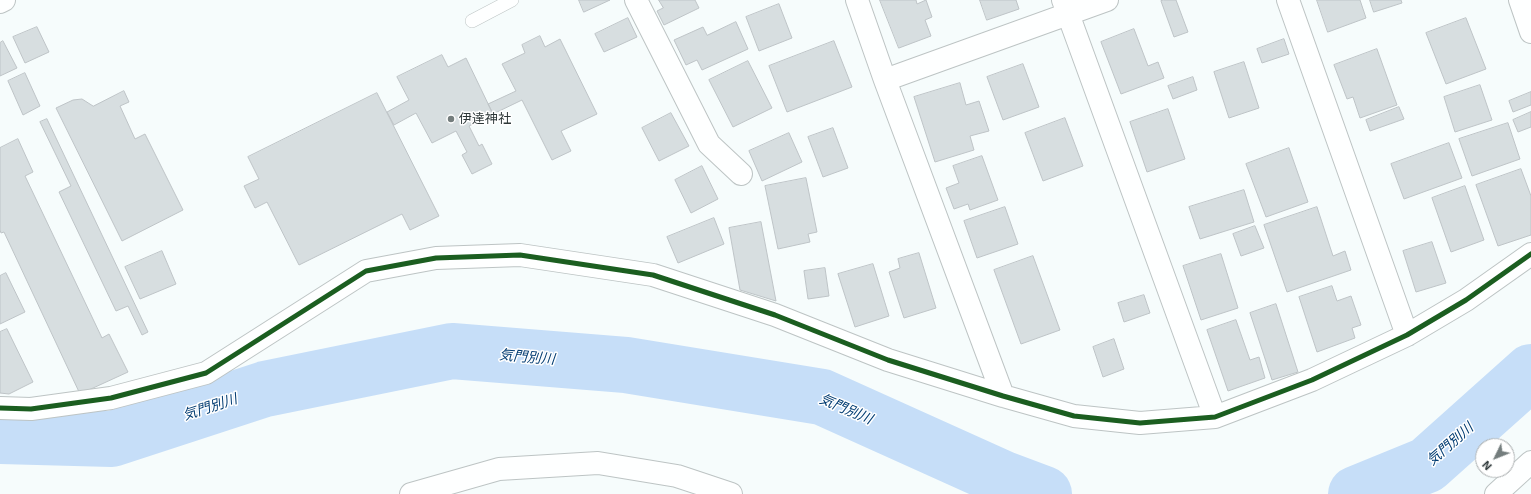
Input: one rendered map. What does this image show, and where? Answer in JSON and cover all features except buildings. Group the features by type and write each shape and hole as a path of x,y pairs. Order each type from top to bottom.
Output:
{"street":[{"path":"0,2 4,0"},
{"path":"636,0 709,144 741,174"},
{"path":"857,0 885,80 1003,396"},
{"path":"885,80 1065,7 1107,0"},
{"path":"1288,0 1407,335"},
{"path":"1520,0 1531,32"},
{"path":"1065,7 1215,418"},
{"path":"0,408 31,409 111,398 206,373 366,271 436,258 520,255 653,275 775,315 888,360 1003,396 1074,416 1140,423 1215,418 1312,380 1407,335 1466,300 1531,254"},
{"path":"1496,494 1531,462"},
{"path":"411,494 499,469 598,463 677,476 731,494"}],"lane":[{"path":"472,21 512,0"}],"waterway":[{"name":"気門別川","path":"0,436 112,439 265,389 452,351 626,365 822,397 1004,479 1044,494"},
{"name":"気門別川","path":"1356,494 1427,465 1531,372"}],"cycle path":[{"path":"0,408 31,409 111,398 206,373 366,271 436,258 520,255 653,275 775,315 888,360 1003,396 1074,416 1140,423 1215,417 1312,380 1407,335 1466,300 1531,254"}],"place":[{"name":"伊達神社","path":"451,119"}]}
